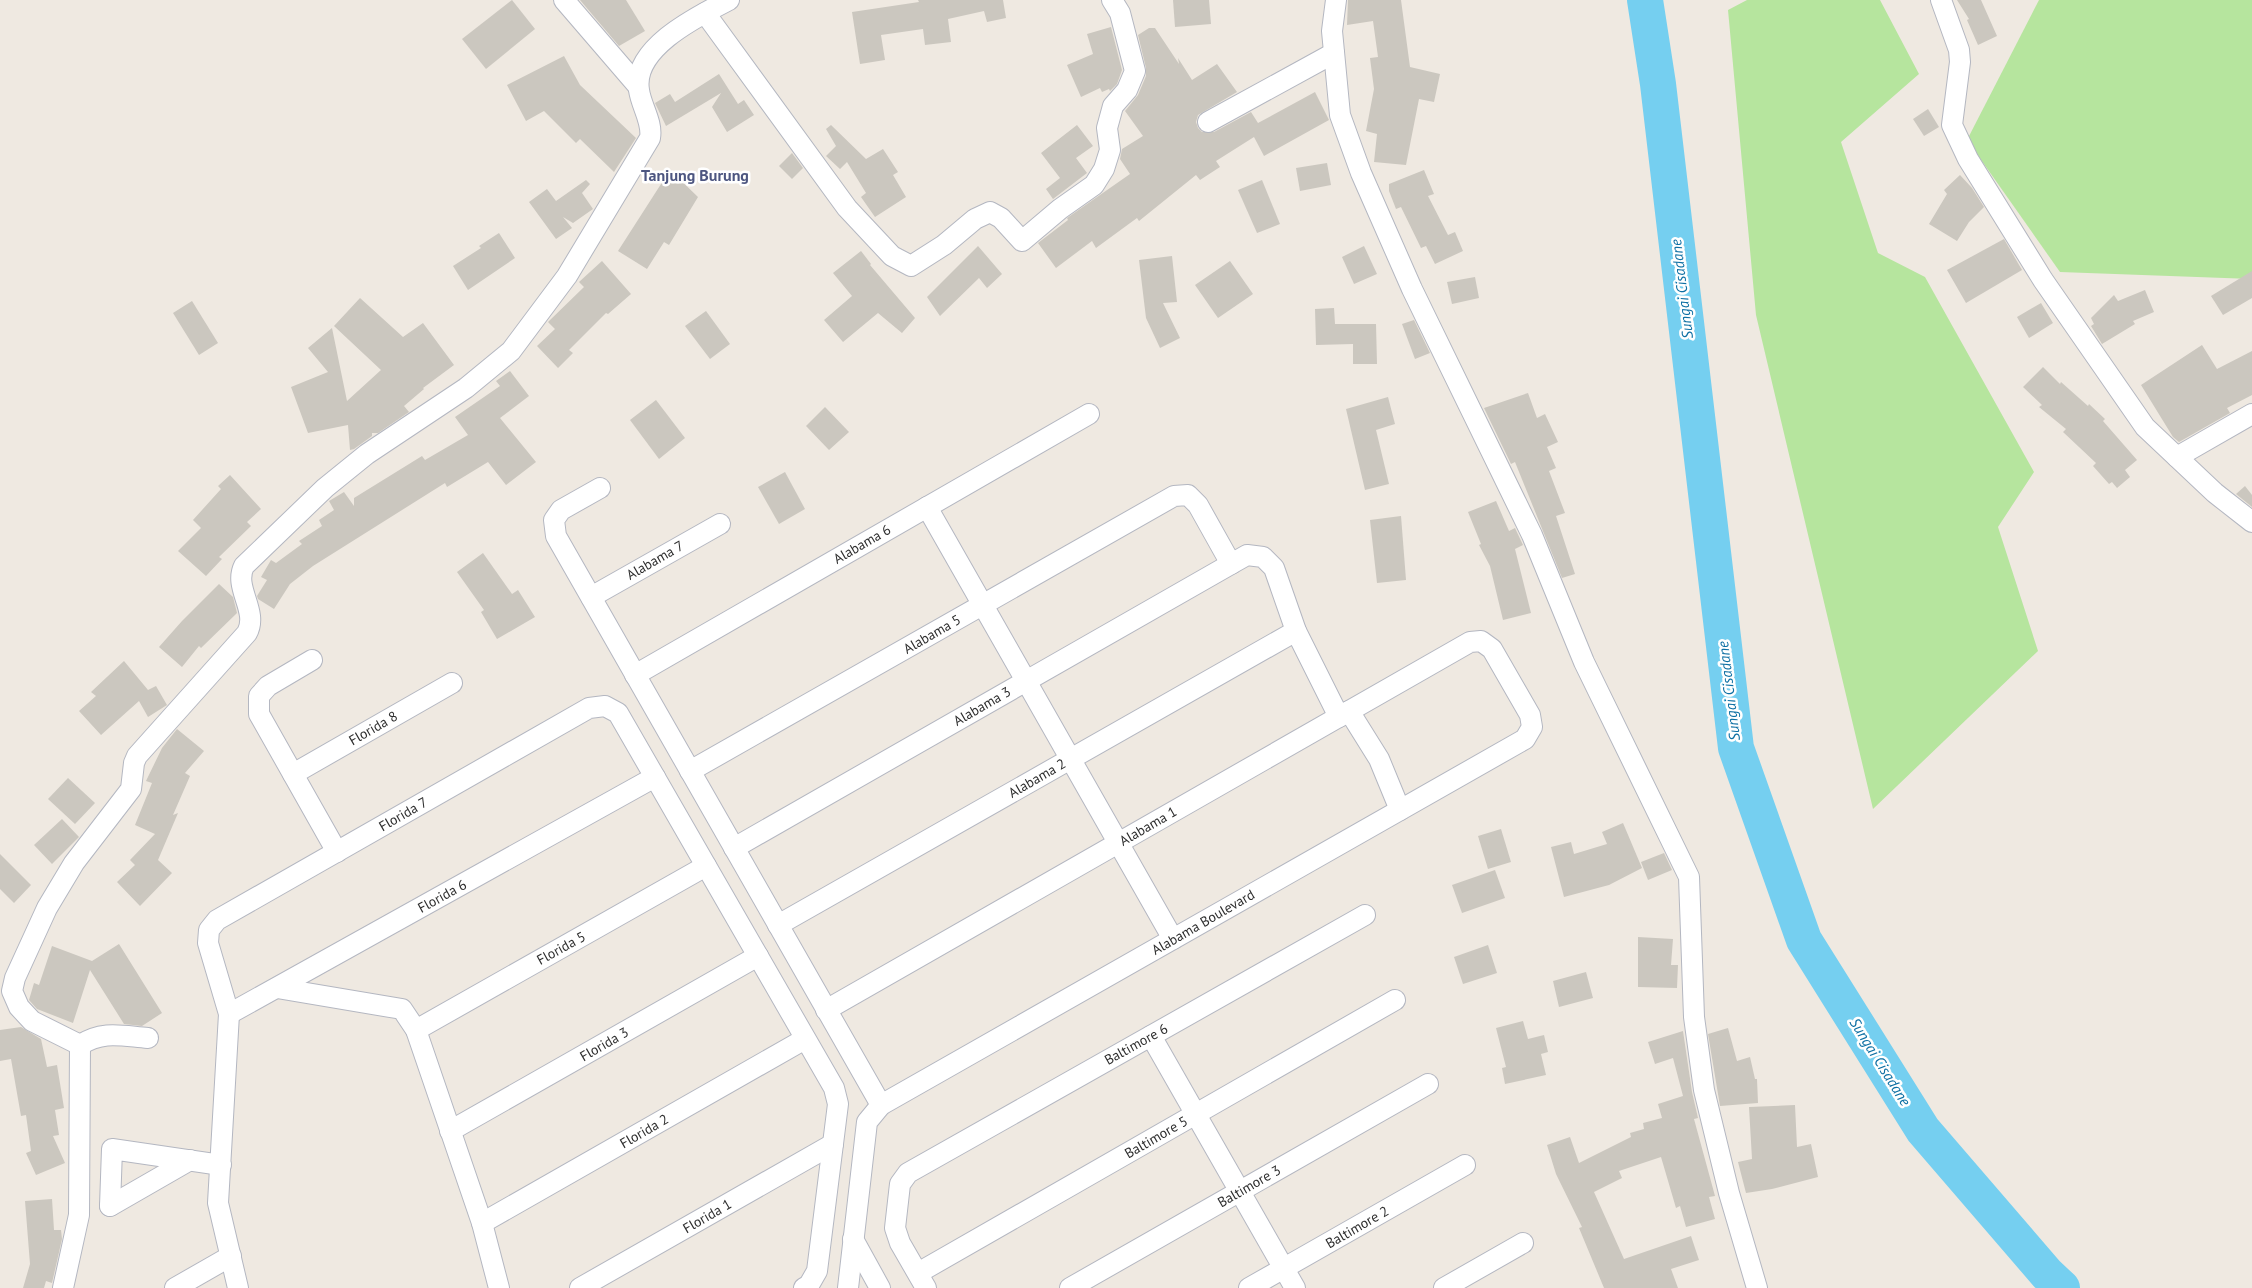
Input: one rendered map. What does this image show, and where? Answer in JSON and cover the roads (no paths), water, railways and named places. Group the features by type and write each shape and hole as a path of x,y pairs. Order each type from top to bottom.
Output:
{"street":[{"path":"564,0 638,86"},
{"path":"80,1045 32,1021 25,1015 14,999 12,992 16,978 47,908 74,863 131,789 134,764 137,756 246,633 250,626 251,617 241,575 244,566 325,488 367,454 466,388 511,352 567,276 650,138 650,127 637,80 643,64 657,46 675,31 729,0"},
{"path":"705,13 846,208 892,256 912,266 944,245 975,219 990,212 1001,218 1022,241 1060,209 1094,185 1104,169 1110,150 1107,128 1113,106 1127,90 1135,71 1120,13 1112,0"},
{"path":"1336,0 1332,31 1340,115 1361,173 1412,288 1532,535 1584,662 1688,877 1694,1017 1704,1090 1729,1193 1758,1288"},
{"path":"1942,0 1959,50 1960,62 1952,125 1957,137 2043,280 2145,427 2215,493 2252,522"},
{"path":"1208,122 1334,53"},
{"name":"Alabama 6","path":"635,675 1089,414"},
{"path":"2177,457 2252,414"},
{"path":"600,488 561,510 554,520 556,536 881,1105 867,1122 848,1288"},
{"name":"Alabama 5","path":"690,771 1174,496 1188,495 1198,505 1231,564"},
{"path":"927,507 1173,938"},
{"name":"Alabama 7","path":"591,597 720,524"},
{"name":"Alabama 3","path":"734,848 1247,555 1263,557 1274,568 1296,631 1344,714 1379,758 1400,810"},
{"name":"Alabama 2","path":"778,925 1296,631"},
{"name":"Alabama 1","path":"826,1010 1470,642 1481,641 1492,649 1530,715 1532,727 1525,739"},
{"path":"312,660 268,686 259,696 259,714 337,852"},
{"name":"Florida 8","path":"293,774 452,683"},
{"name":"Florida 7","path":"229,1014 208,943 209,930 218,920 589,708 605,706 618,713 655,777"},
{"name":"Alabama Boulevard","path":"881,1105 1525,739"},
{"path":"655,777 834,1088 838,1104 817,1271 807,1286"},
{"name":"Florida 6","path":"229,1014 655,777"},
{"name":"Florida 5","path":"416,1030 706,866"},
{"name":"Baltimore 6","path":"922,1281 900,1243 895,1228 900,1184 908,1173 1365,915"},
{"name":"Florida 3","path":"450,1131 758,956"},
{"path":"277,988 402,1009 416,1030 482,1223 499,1288"},
{"name":"Baltimore 5","path":"922,1281 1196,1114 1395,1000"},
{"path":"229,1014 218,1203 238,1288"},
{"path":"80,1045 90,1038 105,1034 148,1038"},
{"path":"1151,1036 1295,1288"},
{"name":"Florida 2","path":"482,1223 806,1039"},
{"path":"63,1288 79,1214 80,1045"},
{"name":"Baltimore 3","path":"1070,1288 1428,1084"},
{"name":"Florida 1","path":"580,1288 833,1144"},
{"path":"190,1160 221,1164"},
{"name":"Baltimore 2","path":"1249,1288 1465,1165"},
{"path":"853,1239 880,1288"},
{"path":"1444,1288 1523,1243"},
{"path":"174,1288 231,1256"}],"waterway":[{"name":"Sungai Cisadane","path":"1645,0 1658,84 1736,748 1804,940 1923,1130 2047,1274 2062,1288"}],"district":[{"name":"Tanjung Burung","path":"695,175"}]}
